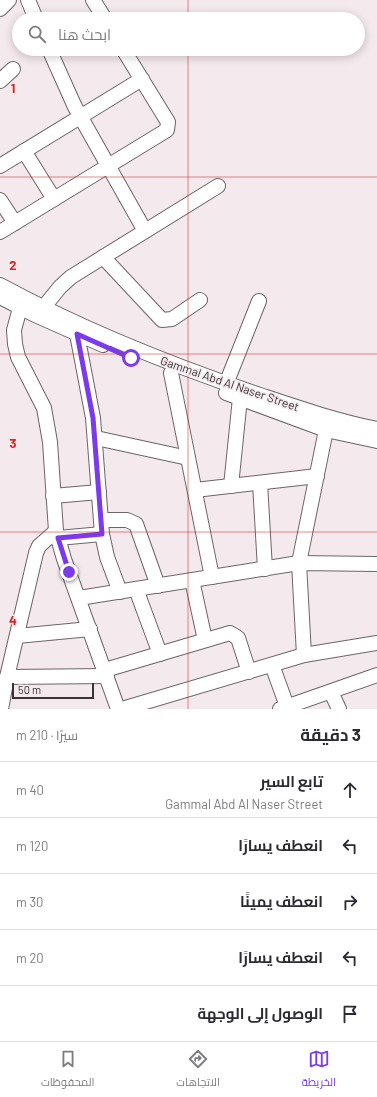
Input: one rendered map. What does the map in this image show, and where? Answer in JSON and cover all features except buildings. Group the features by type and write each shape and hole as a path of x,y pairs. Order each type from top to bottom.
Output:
{"street":[{"path":"0,9 9,0"},
{"path":"28,0 33,12"},
{"path":"93,0 101,12"},
{"path":"52,56 80,116 145,231"},
{"path":"0,232 108,166 164,134 169,127 166,118 127,56"},
{"path":"0,81 13,69"},
{"path":"0,166 142,79"},
{"path":"24,151 54,199"},
{"path":"43,308 60,287 71,278 218,186"},
{"path":"0,200 15,223"},
{"path":"103,257 162,320 172,319 200,300"},
{"name":"Gammal Abd Al Naser Street","path":"0,285 43,308 135,350 226,384 342,422 377,429"},
{"name":"Gammal Abd Al Naser Street","path":"0,297 20,308 77,334 171,373 326,430 377,441"},
{"path":"226,384 259,301"},
{"path":"20,308 14,330 18,357 44,408 50,442 57,534 118,709"},
{"path":"77,334 96,438 101,527 107,557 120,592"},
{"path":"171,373 212,577"},
{"path":"231,486 240,398"},
{"path":"304,655 299,563 326,430"},
{"path":"96,438 188,458"},
{"path":"195,490 317,476"},
{"path":"260,483 265,569"},
{"path":"53,496 99,492"},
{"path":"1,709 7,677 38,546 57,534 101,527 126,520 135,522 158,586"},
{"path":"79,598 299,563 377,564"},
{"path":"192,580 205,640"},
{"path":"136,589 160,654"},
{"path":"17,636 90,629"},
{"path":"7,677 106,673 160,654 226,634 236,635 249,672"},
{"path":"122,709 304,655 377,643"},
{"path":"272,665 285,708 377,675"},
{"path":"331,692 339,709"}],"route":[{"path":"69,572 58,538 102,534 96,438 87,381 77,334 131,358"}]}
